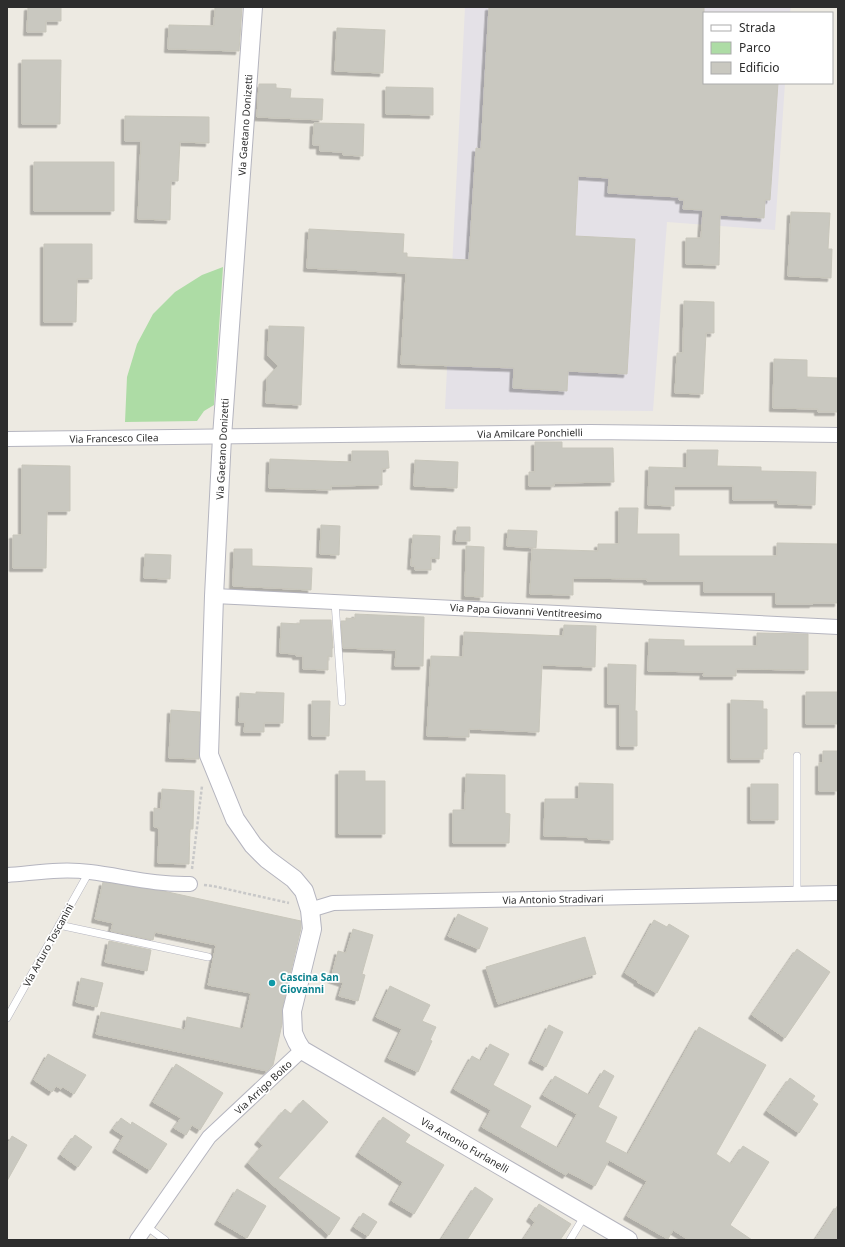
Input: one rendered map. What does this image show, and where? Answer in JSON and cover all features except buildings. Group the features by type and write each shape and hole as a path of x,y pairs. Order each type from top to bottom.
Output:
{"street":[{"name":"Via Gaetano Donizetti","path":"253,7 222,437 214,596 209,755 236,819 253,845 267,859 294,879 304,891 302,909"},
{"name":"Via Amilcare Ponchielli","path":"222,437 590,432 838,435"},
{"name":"Via Francesco Cilea","path":"7,439 222,437"},
{"name":"Via Papa Giovanni Ventitreesimo","path":"214,596 838,627"},
{"path":"7,875 65,870 173,884 190,884"},
{"name":"Via Antonio Stradivari","path":"302,909 334,903 838,893"},
{"path":"302,909 312,929 292,1011 293,1033 302,1050"},
{"name":"Via Antonio Furlanelli","path":"302,1050 628,1240"},
{"name":"Via Arrigo Boito","path":"137,1240 209,1137 302,1050"}],"lane":[{"path":"335,602 342,702"},
{"path":"796,756 796,894"},
{"name":"Via Arturo Toscanini","path":"7,1018 89,872"},
{"path":"59,925 208,957"},
{"path":"570,1240 586,1215"},
{"path":"146,1226 165,1240"}],"path":[{"path":"203,780 190,884 213,886 290,903 302,909"}],"shaded area":[{"path":"465,7 791,7 790,12 703,12 703,84 785,84 775,230 667,222 653,411 445,409"}],"green space":[{"path":"223,267 214,405 204,411 197,421 125,422 127,377 137,344 153,314 175,292 202,275"}],"place":[{"name":"Cascina San Giovanni","path":"272,983"}]}
